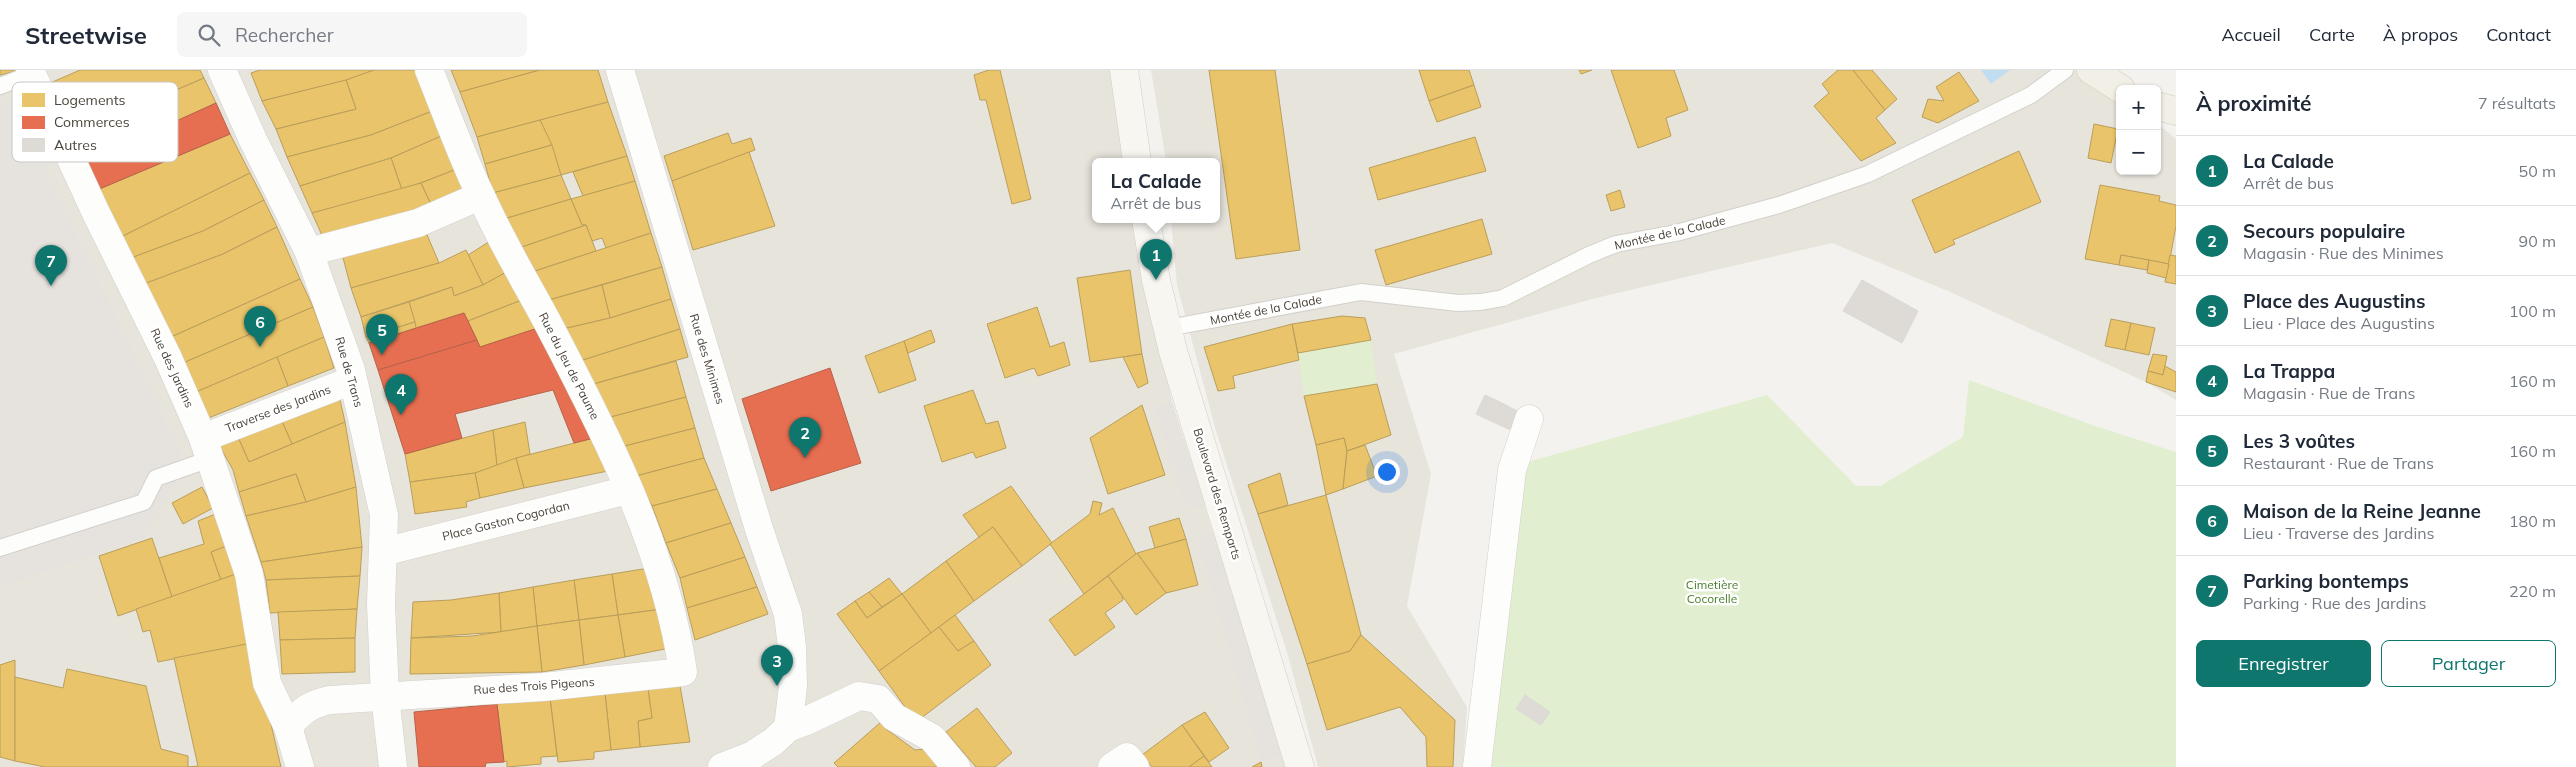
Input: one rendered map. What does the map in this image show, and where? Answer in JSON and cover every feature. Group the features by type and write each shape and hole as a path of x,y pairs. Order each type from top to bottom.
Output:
{"main road":[{"path":"2091,70 2116,86"},
{"path":"2161,107 2176,111"}],"street":[{"name":"Rue de Trans","path":"222,70 253,140 309,252 353,380 384,515 381,604 385,696 393,767"},
{"name":"Rue du Jeu de Paume","path":"429,70 480,196 551,328 628,490 656,562 679,645 683,672"},
{"name":"Rue des Minimes","path":"620,70 759,529 788,614 792,647 793,686 788,728"},
{"path":"1124,70 1137,158"},
{"name":"Rue des Jardins","path":"74,162 96,213 168,358 207,448 249,574 268,683 288,728 300,767"},
{"path":"309,252 418,223 480,196"},
{"name":"Boulevard des Remparts","path":"1147,223 1156,280 1168,328 1300,767"},
{"name":"Traverse des Jardins","path":"207,448 353,380"},
{"path":"1477,767 1512,470 1529,419"},
{"name":"Place Gaston Cogordan","path":"383,552 628,490"},
{"name":"Rue des Trois Pigeons","path":"288,728 302,710 315,703 385,696 543,687 683,672"},
{"path":"722,767 752,761 788,728 858,696 878,699 894,717 932,738 956,767"},
{"path":"1112,767 1127,757 1135,767"}],"lane":[{"name":"Montée de la Calade","path":"1168,328 1361,292 1458,303 1482,302 1503,298 1589,255 1616,244 1676,233 1779,205 1868,174 2032,96 2065,70"},
{"path":"0,86 34,71"},
{"path":"0,548 144,502 156,478 207,448"}],"shaded area":[{"path":"0,70 1115,70 1127,158 1092,158 1092,223 1137,223 1148,292 1172,402 1287,767 0,767"},
{"path":"1151,70 2097,70 2116,87 2116,175 2161,175 2161,126 2176,139 2176,400 2146,382 1948,291 1832,243 1596,298 1394,354 1431,474 1407,606 1467,707 1463,767 1318,767 1287,652 1216,431 1177,285 1171,223 1220,223 1220,158 1166,158"},
{"path":"12,102 12,162 42,162 187,466 142,538 0,587 0,106"},
{"path":"1172,402 1206,506 1187,509 1154,407"},
{"path":"1216,533 1285,753 1261,762 1197,537"}],"green space":[{"path":"1371,340 1377,384 1304,396 1298,353"},
{"name":"Cimetière Cocorelle","path":"1969,380 2095,426 2176,452 2176,767 1489,767 1525,469 1531,461 1767,395 1856,486 1880,486 1963,437"}],"water":[{"path":"1981,70 2010,70 1991,84"}],"building: Logements":[{"path":"0,70 16,70 16,71 0,75"},
{"path":"80,70 200,70 204,78 178,89 178,82 53,82"},
{"path":"260,70 374,70 347,80 262,101 251,73"},
{"path":"374,70 416,70 435,110 371,135 287,157 276,129 356,109 346,80"},
{"path":"451,70 540,70 460,92"},
{"path":"540,70 598,70 608,102 477,137 460,92"},
{"path":"989,70 1000,70 1031,199 1012,204 986,100 980,100 974,75"},
{"path":"1209,70 1275,70 1300,250 1236,259"},
{"path":"1419,70 1469,70 1474,85 1429,101"},
{"path":"1579,70 1592,70 1581,74"},
{"path":"1611,70 1674,70 1688,110 1666,118 1671,136 1638,148"},
{"path":"1838,70 1853,70 1885,110 1876,118 1896,143 1861,161 1814,106 1829,93 1822,84"},
{"path":"1853,70 1872,70 1897,99 1885,110"},
{"path":"1959,72 1979,101 1938,123 1922,117 1928,99 1944,101 1936,87"},
{"path":"204,78 216,103 178,120 178,89"},
{"path":"346,80 356,109 276,129 262,101"},
{"path":"1474,85 1481,107 1437,122 1429,101"},
{"path":"608,102 627,156 561,175 540,120"},
{"path":"435,110 446,134 391,158 300,186 287,157 371,135"},
{"path":"540,120 552,145 485,164 477,137"},
{"path":"2094,124 2116,129 2111,163 2088,158"},
{"path":"728,133 732,144 751,138 755,150 672,181 664,156"},
{"path":"230,134 250,173 121,237 97,190 164,162 178,162 178,156"},
{"path":"446,134 462,167 402,190 391,158"},
{"path":"1475,137 1486,171 1378,200 1369,168"},
{"path":"552,145 561,175 493,193 485,164"},
{"path":"2019,151 2041,202 1953,240 1955,244 1935,253 1912,200"},
{"path":"749,152 775,226 693,250 672,181"},
{"path":"627,156 635,181 583,196 573,172"},
{"path":"391,158 402,190 312,213 300,186"},
{"path":"462,167 473,191 433,209 421,183"},
{"path":"250,173 264,200 203,231 131,258 121,237"},
{"path":"561,175 571,199 504,219 493,193"},
{"path":"635,181 651,233 606,248 602,238 592,241 586,225 582,225 571,199"},
{"path":"421,183 433,209 325,242 312,213"},
{"path":"2100,185 2160,196 2159,201 2176,205 2176,226 2169,264 2121,255 2119,265 2085,259"},
{"path":"1620,190 1625,207 1611,211 1606,195"},
{"path":"571,199 582,225 586,225 519,248 504,219"},
{"path":"264,200 277,227 223,254 144,284 131,258 203,231"},
{"path":"1482,219 1492,254 1386,285 1375,250"},
{"path":"586,225 596,251 535,271 522,247"},
{"path":"277,227 300,279 171,337 144,284 223,254"},
{"path":"425,230 439,263 351,288 342,254"},
{"path":"651,233 662,267 549,300 535,271"},
{"path":"495,238 512,269 483,285 468,255"},
{"path":"466,250 483,285 454,296 452,287 361,317 351,288 439,263"},
{"path":"2121,255 2149,260 2147,270 2119,265"},
{"path":"2170,255 2176,256 2176,284 2165,282"},
{"path":"2149,260 2169,264 2166,278 2147,273"},
{"path":"662,267 671,299 610,318 602,285"},
{"path":"512,269 527,298 468,321 464,313 416,328 409,302 452,287 454,296 483,285"},
{"path":"1130,270 1142,354 1090,362 1077,278"},
{"path":"300,279 313,307 183,363 171,337"},
{"path":"602,285 610,318 563,329 549,300"},
{"path":"527,298 541,327 480,347 468,321"},
{"path":"671,299 680,329 580,361 563,329 610,318"},
{"path":"409,302 415,322 366,337 361,317"},
{"path":"313,307 324,337 194,393 183,363"},
{"path":"1037,307 1050,347 1064,342 1070,365 1038,376 1034,368 1005,378 987,324"},
{"path":"1342,316 1365,318 1371,340 1298,353 1292,324"},
{"path":"2111,319 2131,323 2125,350 2105,346"},
{"path":"415,322 416,328 369,343 366,337"},
{"path":"2131,323 2155,328 2149,355 2125,350"},
{"path":"1292,324 1299,360 1233,376 1235,388 1218,391 1204,347"},
{"path":"680,329 688,357 590,385 580,361"},
{"path":"931,330 935,342 908,353 904,341"},
{"path":"324,337 334,368 288,386 277,357"},
{"path":"904,341 916,380 879,393 865,356"},
{"path":"1142,354 1148,383 1138,388 1123,357"},
{"path":"2153,354 2167,356 2163,375 2148,371"},
{"path":"277,357 288,386 206,419 194,393"},
{"path":"676,361 686,397 607,418 590,385"},
{"path":"2165,366 2176,372 2176,392 2146,382 2148,371 2163,375"},
{"path":"1377,384 1391,435 1347,451 1344,438 1316,445 1304,396"},
{"path":"973,390 986,424 998,421 1006,448 976,458 973,452 942,462 924,406"},
{"path":"338,391 345,422 292,444 280,417"},
{"path":"686,397 695,428 621,447 607,418"},
{"path":"1142,405 1165,475 1108,494 1090,438"},
{"path":"280,417 292,444 249,462 237,435"},
{"path":"345,422 356,487 306,502 296,474 239,492 233,470 218,443 237,435 249,462"},
{"path":"525,422 530,454 497,466 493,430"},
{"path":"695,428 704,458 636,476 621,447"},
{"path":"493,430 497,466 475,473 410,482 405,454"},
{"path":"594,438 608,471 524,488 516,458"},
{"path":"1344,438 1347,451 1343,489 1326,495 1316,445"},
{"path":"1365,445 1377,476 1343,489 1347,451"},
{"path":"516,458 524,488 480,498 475,473"},
{"path":"704,458 717,489 652,506 636,476"},
{"path":"475,473 480,498 466,502 467,507 415,514 410,482"},
{"path":"1280,473 1288,505 1258,514 1248,485"},
{"path":"296,474 306,502 246,516 239,492"},
{"path":"1011,486 1052,543 1022,566 993,527 979,537 963,515"},
{"path":"202,487 213,508 183,524 172,503"},
{"path":"356,487 362,547 261,562 246,516 306,502"},
{"path":"717,489 731,523 666,543 652,506"},
{"path":"1326,495 1361,635 1350,651 1307,664 1258,514"},
{"path":"1093,501 1102,503 1099,515 1113,508 1136,554 1084,594 1050,544 1090,514"},
{"path":"218,513 229,545 211,552 221,580 172,597 159,558 204,544 198,521"},
{"path":"1179,518 1186,539 1155,548 1149,527"},
{"path":"731,523 745,557 680,578 666,543"},
{"path":"993,527 1022,566 974,601 946,561"},
{"path":"152,538 172,597 118,616 99,556"},
{"path":"1186,539 1198,585 1166,593 1137,553"},
{"path":"229,545 236,574 221,580 211,552"},
{"path":"362,547 360,576 266,580 261,562"},
{"path":"1137,553 1166,593 1136,615 1108,576"},
{"path":"745,557 757,587 687,608 680,578"},
{"path":"946,561 974,601 931,633 902,594"},
{"path":"649,568 662,609 618,615 612,574"},
{"path":"236,574 252,643 158,662 150,630 143,632 136,609"},
{"path":"612,574 618,615 579,620 574,580"},
{"path":"360,576 357,609 270,613 266,580"},
{"path":"1108,576 1123,600 1105,613 1115,627 1075,656 1049,620"},
{"path":"889,578 902,594 882,607 869,592"},
{"path":"574,580 579,620 537,626 533,587"},
{"path":"533,587 537,626 501,632 499,593"},
{"path":"757,587 768,614 695,640 687,608"},
{"path":"869,592 882,607 867,618 855,601"},
{"path":"499,593 501,632 411,638 413,602 451,600"},
{"path":"902,594 931,633 879,671 837,614 855,601 867,618"},
{"path":"357,609 355,638 280,640 278,612"},
{"path":"662,609 670,648 625,657 618,615"},
{"path":"618,615 625,657 584,665 579,620"},
{"path":"955,615 974,641 958,651 939,627"},
{"path":"579,620 584,665 542,672 537,626"},
{"path":"537,626 542,672 410,674 411,638 473,636"},
{"path":"939,627 958,651 974,641 991,665 916,722 879,671"},
{"path":"1361,635 1455,720 1453,767 1427,767 1426,737 1400,707 1327,730 1307,664 1350,651"},
{"path":"355,638 355,672 282,674 280,640"},
{"path":"252,643 281,767 188,767 198,766 174,658"},
{"path":"15,660 15,761 0,757 0,665"},
{"path":"67,669 146,686 161,749 188,756 188,767 45,767 15,761 15,677 63,688"},
{"path":"680,686 690,742 640,747 638,721 652,718 648,689"},
{"path":"648,689 652,718 638,721 640,747 611,750 605,693"},
{"path":"605,693 611,750 594,752 594,759 558,762 550,698"},
{"path":"550,698 557,756 541,757 541,764 507,767 507,761 504,762 497,704"},
{"path":"977,708 1012,753 995,767 976,767 946,732"},
{"path":"1205,712 1229,748 1209,762 1182,725"},
{"path":"881,722 886,729 915,750 926,749 942,767 838,767 834,763"},
{"path":"1182,725 1204,756 1189,767 1152,767 1142,755"},
{"path":"1204,756 1212,767 1189,767"},
{"path":"1261,762 1262,767 1252,767"}],"building: Commerces":[{"path":"216,103 230,134 178,156 178,120"},
{"path":"86,162 164,162 97,190 84,163"},
{"path":"464,313 477,340 378,370 369,343"},
{"path":"541,327 594,438 574,443 553,390 455,414 462,438 405,454 378,370 477,340 480,347"},
{"path":"830,368 861,463 771,491 742,399"},
{"path":"497,704 504,762 486,763 485,767 419,767 414,712"}],"building: Autres":[{"path":"1862,280 1918,311 1902,343 1843,311"},
{"path":"1485,395 1502,403 1493,422 1476,414"},
{"path":"1502,403 1519,412 1511,430 1493,422"},
{"path":"1525,695 1550,712 1541,725 1516,709"}],"place":[{"name":"La Calade","path":"1156,280"},
{"name":"Parking bontemps","path":"51,286"},
{"name":"Maison de la Reine Jeanne","path":"260,347"},
{"name":"Les 3 voûtes","path":"382,355"},
{"name":"La Trappa","path":"401,415"},
{"name":"Secours populaire","path":"805,458"},
{"name":"Place des Augustins","path":"777,686"}]}
